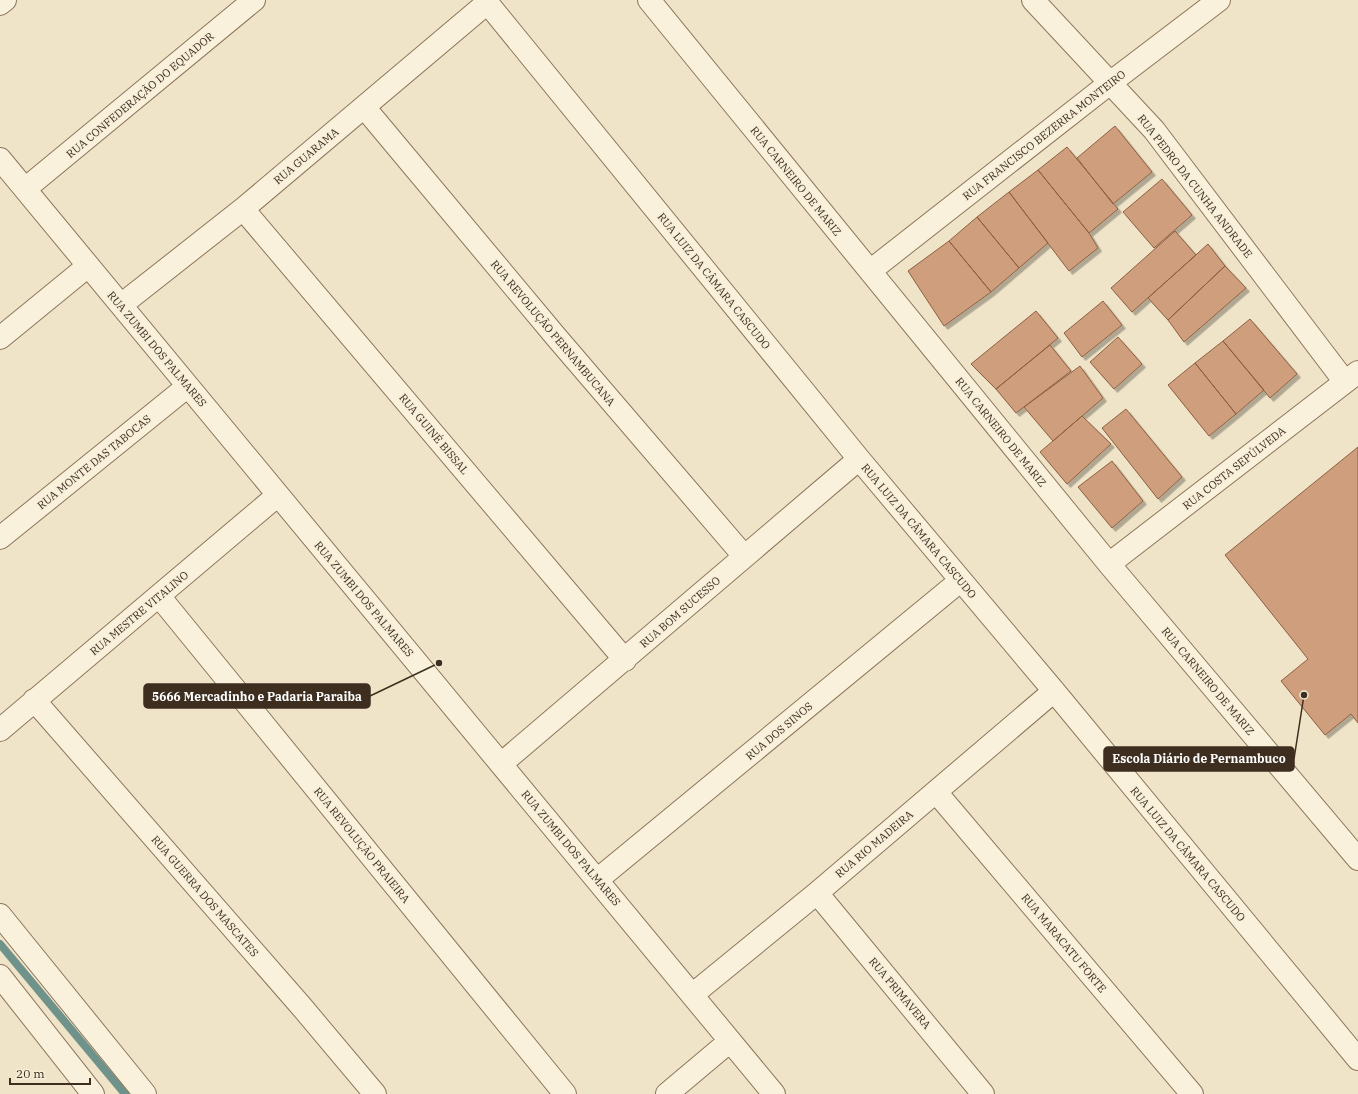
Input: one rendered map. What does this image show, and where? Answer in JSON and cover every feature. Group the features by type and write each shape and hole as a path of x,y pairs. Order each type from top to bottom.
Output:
{"street":[{"path":"0,4 5,0"},
{"name":"RUA CONFEDERAÇÃO DO EQUADOR","path":"25,189 254,0"},
{"name":"RUA CARNEIRO DE MARIZ","path":"649,0 1109,564 1358,859"},
{"name":"RUA PEDRO DA CUNHA ANDRADE","path":"1033,0 1154,130 1352,376"},
{"name":"RUA FRANCISCO BEZERRA MONTEIRO","path":"870,271 1110,83 1219,0"},
{"name":"RUA GUARAMA","path":"121,305 243,208 364,107 486,1"},
{"name":"RUA LUIZ DA CÂMARA CASCUDO","path":"486,1 859,459 1054,691 1358,1059"},
{"name":"RUA REVOLUÇÃO PERNAMBUCANA","path":"364,107 557,338 744,556"},
{"name":"RUA ZUMBI DOS PALMARES","path":"0,159 774,1094"},
{"name":"RUA GUINÉ BISSAL","path":"243,208 625,660"},
{"path":"0,338 88,266"},
{"name":"RUA COSTA SEPÚLVEDA","path":"1109,564 1352,376"},
{"name":"RUA MONTE DAS TABOCAS","path":"0,538 188,386"},
{"name":"RUA BOM SUCESSO","path":"501,764 625,660 744,556 859,459"},
{"name":"RUA MESTRE VITALINO","path":"0,730 278,495"},
{"name":"RUA DOS SINOS","path":"597,880 960,581"},
{"name":"RUA REVOLUÇÃO PRAIEIRA","path":"159,596 565,1094"},
{"name":"RUA RIO MADEIRA","path":"692,995 817,893 1054,691"},
{"name":"RUA GUERRA DOS MASCATES","path":"34,700 301,1006 375,1094"},
{"name":"RUA MARACATU FORTE","path":"936,792 1192,1094"},
{"name":"RUA PRIMAVERA","path":"817,893 983,1094"},
{"path":"0,915 145,1094"},
{"path":"0,976 88,1092"},
{"path":"667,1094 730,1041"}],"building":[{"path":"1115,126 1152,172 1113,204 1077,158"},
{"path":"1067,147 1118,209 1089,233 1038,170"},
{"path":"1038,170 1089,233 1098,248 1069,271 1009,192"},
{"path":"1162,179 1192,215 1154,248 1123,212"},
{"path":"1009,192 1048,243 1019,268 977,217"},
{"path":"977,217 1019,268 991,292 949,241"},
{"path":"1175,231 1196,255 1132,312 1111,288"},
{"path":"949,241 991,292 944,326 908,271"},
{"path":"1208,244 1225,266 1168,320 1148,298"},
{"path":"1225,266 1246,288 1184,342 1168,320"},
{"path":"1103,301 1122,325 1082,357 1064,333"},
{"path":"1036,311 1058,338 996,389 971,364"},
{"path":"1250,319 1297,374 1270,398 1223,341"},
{"path":"1118,337 1142,364 1114,389 1090,362"},
{"path":"1223,341 1264,390 1236,414 1195,363"},
{"path":"1050,345 1071,371 1016,413 996,389"},
{"path":"1195,363 1236,414 1209,436 1168,385"},
{"path":"1080,366 1103,398 1053,441 1024,407"},
{"path":"1126,409 1182,477 1158,499 1102,428"},
{"path":"1082,416 1111,444 1067,484 1040,452"},
{"path":"1358,447 1358,723 1351,714 1325,735 1281,681 1308,659 1225,555"},
{"path":"1112,461 1143,501 1112,528 1078,487"}],"waterway":[{"path":"0,944 125,1094"}],"place":[{"name":"5666 Mercadinho e Padaria Paraiba","path":"439,663"},
{"name":"Escola Diário de Pernambuco","path":"1304,695"}]}
